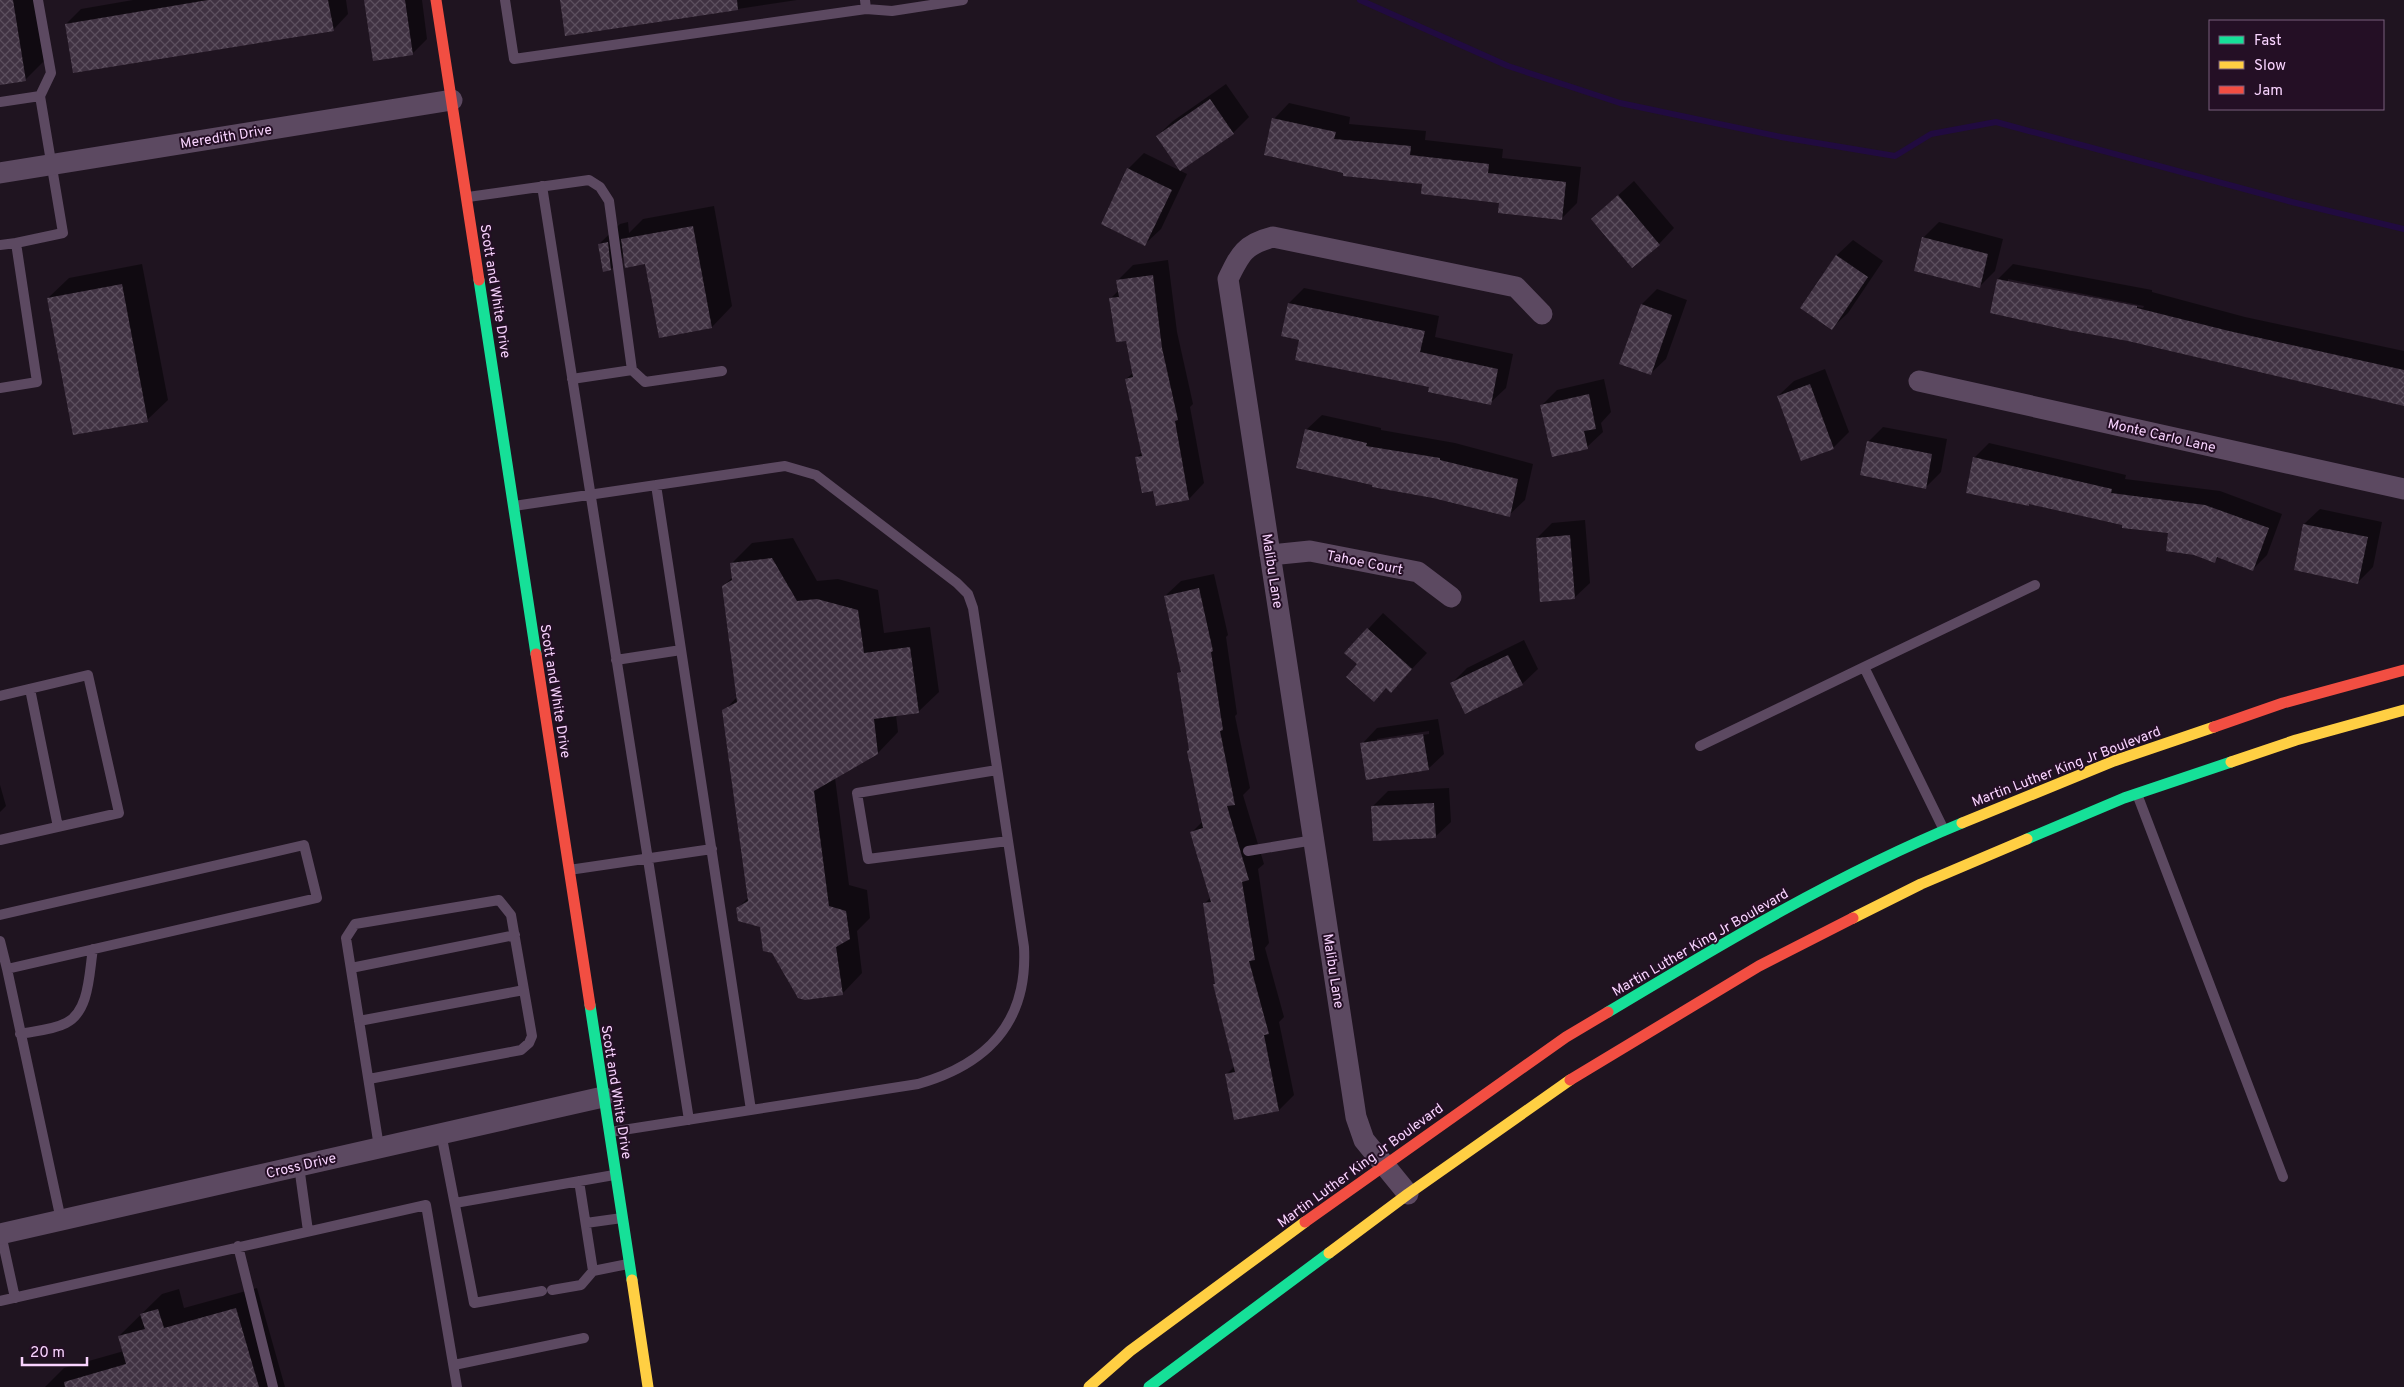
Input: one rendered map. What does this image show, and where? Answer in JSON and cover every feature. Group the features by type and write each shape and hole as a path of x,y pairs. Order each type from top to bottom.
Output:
{"main road":[{"name":"Scott and White Drive","path":"436,0 648,1387"},
{"name":"Martin Luther King Jr Boulevard","path":"1089,1387 1130,1351 1383,1165 1566,1037 1727,940 1904,847 1945,830 2283,702 2404,670"},
{"path":"1149,1387 1408,1194 1588,1067 1759,966 1921,884 2135,789 2296,740 2404,710"}],"street":[{"name":"Meredith Drive","path":"0,173 452,100"},
{"name":"Malibu Lane","path":"1408,1194 1364,1140 1356,1117 1228,279 1240,254 1256,242 1273,237 1516,288 1542,314"},
{"name":"Monte Carlo Lane","path":"1919,381 2404,489"},
{"name":"Tahoe Court","path":"1270,555 1310,551 1418,572 1451,597"},
{"name":"Cross Drive","path":"0,1234 603,1097"}],"lane":[{"path":"0,245 63,233 40,96 51,73 38,0"},
{"path":"505,0 514,59 865,4 892,11 963,0"},
{"path":"0,102 40,96"},
{"path":"467,197 589,180 600,187 609,201 632,370 645,382 722,371"},
{"path":"542,186 689,1120"},
{"path":"0,388 37,382 16,243"},
{"path":"572,379 632,370"},
{"path":"513,506 785,466 800,469 816,475 958,583 968,594 973,608 1024,947 1025,970 1021,996 1012,1019 994,1042 958,1070 918,1084 608,1132"},
{"path":"656,485 751,1110"},
{"path":"1700,746 2036,585"},
{"path":"616,660 681,650"},
{"path":"1864,667 1945,830"},
{"path":"0,696 88,675 118,812 0,840"},
{"path":"30,689 58,827"},
{"path":"997,770 857,793 868,859 1008,841"},
{"path":"2135,789 2283,1177"},
{"path":"1248,851 1314,840"},
{"path":"0,915 304,845 317,898 6,969"},
{"path":"568,870 712,850"},
{"path":"369,1079 521,1050 529,1043 532,1036 511,915 499,900 356,924 346,938 379,1147"},
{"path":"351,968 515,935"},
{"path":"0,941 61,1220"},
{"path":"20,1034 66,1023 79,1012 86,996 93,949"},
{"path":"359,1021 524,990"},
{"path":"441,1133 474,1303 580,1285 592,1271 629,1264"},
{"path":"299,1166 308,1231"},
{"path":"455,1203 615,1175"},
{"path":"579,1181 592,1271"},
{"path":"0,1301 426,1205 457,1387"},
{"path":"586,1222 622,1218"},
{"path":"0,1234 15,1298"},
{"path":"238,1246 272,1387"},
{"path":"454,1365 584,1338"}],"building":[{"path":"0,0 13,0 26,81 0,85"},
{"path":"208,0 328,0 334,31 73,73 65,24"},
{"path":"364,0 405,0 413,55 373,61"},
{"path":"560,0 737,0 738,10 565,36"},
{"path":"1210,99 1234,134 1180,171 1156,136"},
{"path":"1272,118 1336,132 1334,139 1411,146 1410,155 1489,164 1488,173 1566,182 1562,220 1498,213 1499,203 1421,194 1422,184 1343,176 1343,173 1264,155"},
{"path":"1127,168 1172,190 1145,246 1101,224"},
{"path":"1618,195 1660,245 1632,268 1591,219"},
{"path":"693,226 712,328 659,338 645,264 625,268 621,239"},
{"path":"1922,237 1988,254 1980,288 1914,271"},
{"path":"608,242 611,270 603,272 598,244"},
{"path":"1836,255 1868,277 1832,330 1800,308"},
{"path":"1153,275 1162,348 1178,420 1175,421 1189,500 1156,506 1153,491 1142,493 1135,457 1142,456 1125,379 1133,377 1126,341 1116,342 1109,298 1119,297 1116,280"},
{"path":"1997,279 2137,306 2137,308 2229,331 2404,370 2404,406 2128,341 1990,313"},
{"path":"122,284 148,422 73,435 47,298"},
{"path":"1288,303 1425,331 1420,352 1498,369 1491,405 1428,392 1429,387 1295,360 1299,340 1281,336"},
{"path":"1641,304 1672,315 1651,375 1619,364"},
{"path":"1810,384 1834,449 1801,461 1777,396"},
{"path":"1589,394 1596,429 1584,431 1588,449 1552,457 1540,405"},
{"path":"1305,429 1367,443 1366,446 1440,458 1440,460 1518,479 1510,517 1433,498 1372,487 1372,485 1296,468"},
{"path":"1867,441 1932,454 1926,489 1860,475"},
{"path":"1973,457 2112,489 2111,493 2205,505 2269,528 2253,571 2217,557 2215,563 2194,555 2166,551 2168,533 2122,528 2122,525 2029,504 2029,506 1966,493"},
{"path":"2303,524 2368,537 2358,584 2294,570"},
{"path":"1570,535 1575,599 1540,602 1536,538"},
{"path":"772,558 797,601 817,599 858,610 864,653 910,647 919,713 874,719 878,754 814,791 829,906 846,911 850,939 836,947 843,995 805,1000 798,998 772,953 763,951 760,927 738,921 736,908 748,901 722,710 737,702 722,586 732,580 730,563"},
{"path":"1199,588 1213,651 1211,652 1223,730 1220,731 1235,805 1227,806 1249,880 1242,882 1255,960 1249,961 1269,1034 1264,1035 1279,1111 1234,1120 1225,1074 1235,1072 1213,984 1215,984 1203,903 1211,902 1190,832 1203,828 1187,751 1189,750 1177,673 1181,672 1164,596"},
{"path":"1367,628 1412,669 1391,693 1386,688 1374,702 1346,677 1357,664 1344,653"},
{"path":"1508,655 1523,685 1465,714 1450,683"},
{"path":"1423,734 1429,770 1366,780 1360,743"},
{"path":"1434,803 1436,838 1373,841 1371,806"},
{"path":"236,1308 259,1387 65,1387 64,1382 126,1364 118,1336 145,1329 140,1314 158,1309 164,1328"}],"waterway":[{"path":"1360,0 1508,66 1620,103 1781,137 1895,156 1931,134 1996,122 2292,202 2404,229"}],"traffic: fast":[{"path":"479,280 536,654"},
{"path":"2027,839 2124,798 2231,762"},
{"path":"1608,1012 1738,935 1826,887 1871,864 1962,823"},
{"path":"590,1005 632,1280"},
{"path":"1149,1387 1329,1253"}],"traffic: slow":[{"path":"2231,762 2296,740 2404,710"},
{"path":"1962,823 2114,761 2214,727"},
{"path":"1853,918 1921,884 2027,839"},
{"path":"1329,1253 1408,1194 1570,1080"},
{"path":"1089,1387 1130,1351 1305,1222"},
{"path":"632,1280 648,1387"}],"traffic: jam":[{"path":"436,0 479,280"},
{"path":"536,654 590,1005"},
{"path":"2214,727 2283,703 2404,670"},
{"path":"1570,1080 1759,966 1853,918"},
{"path":"1305,1222 1566,1037 1608,1012"}]}
